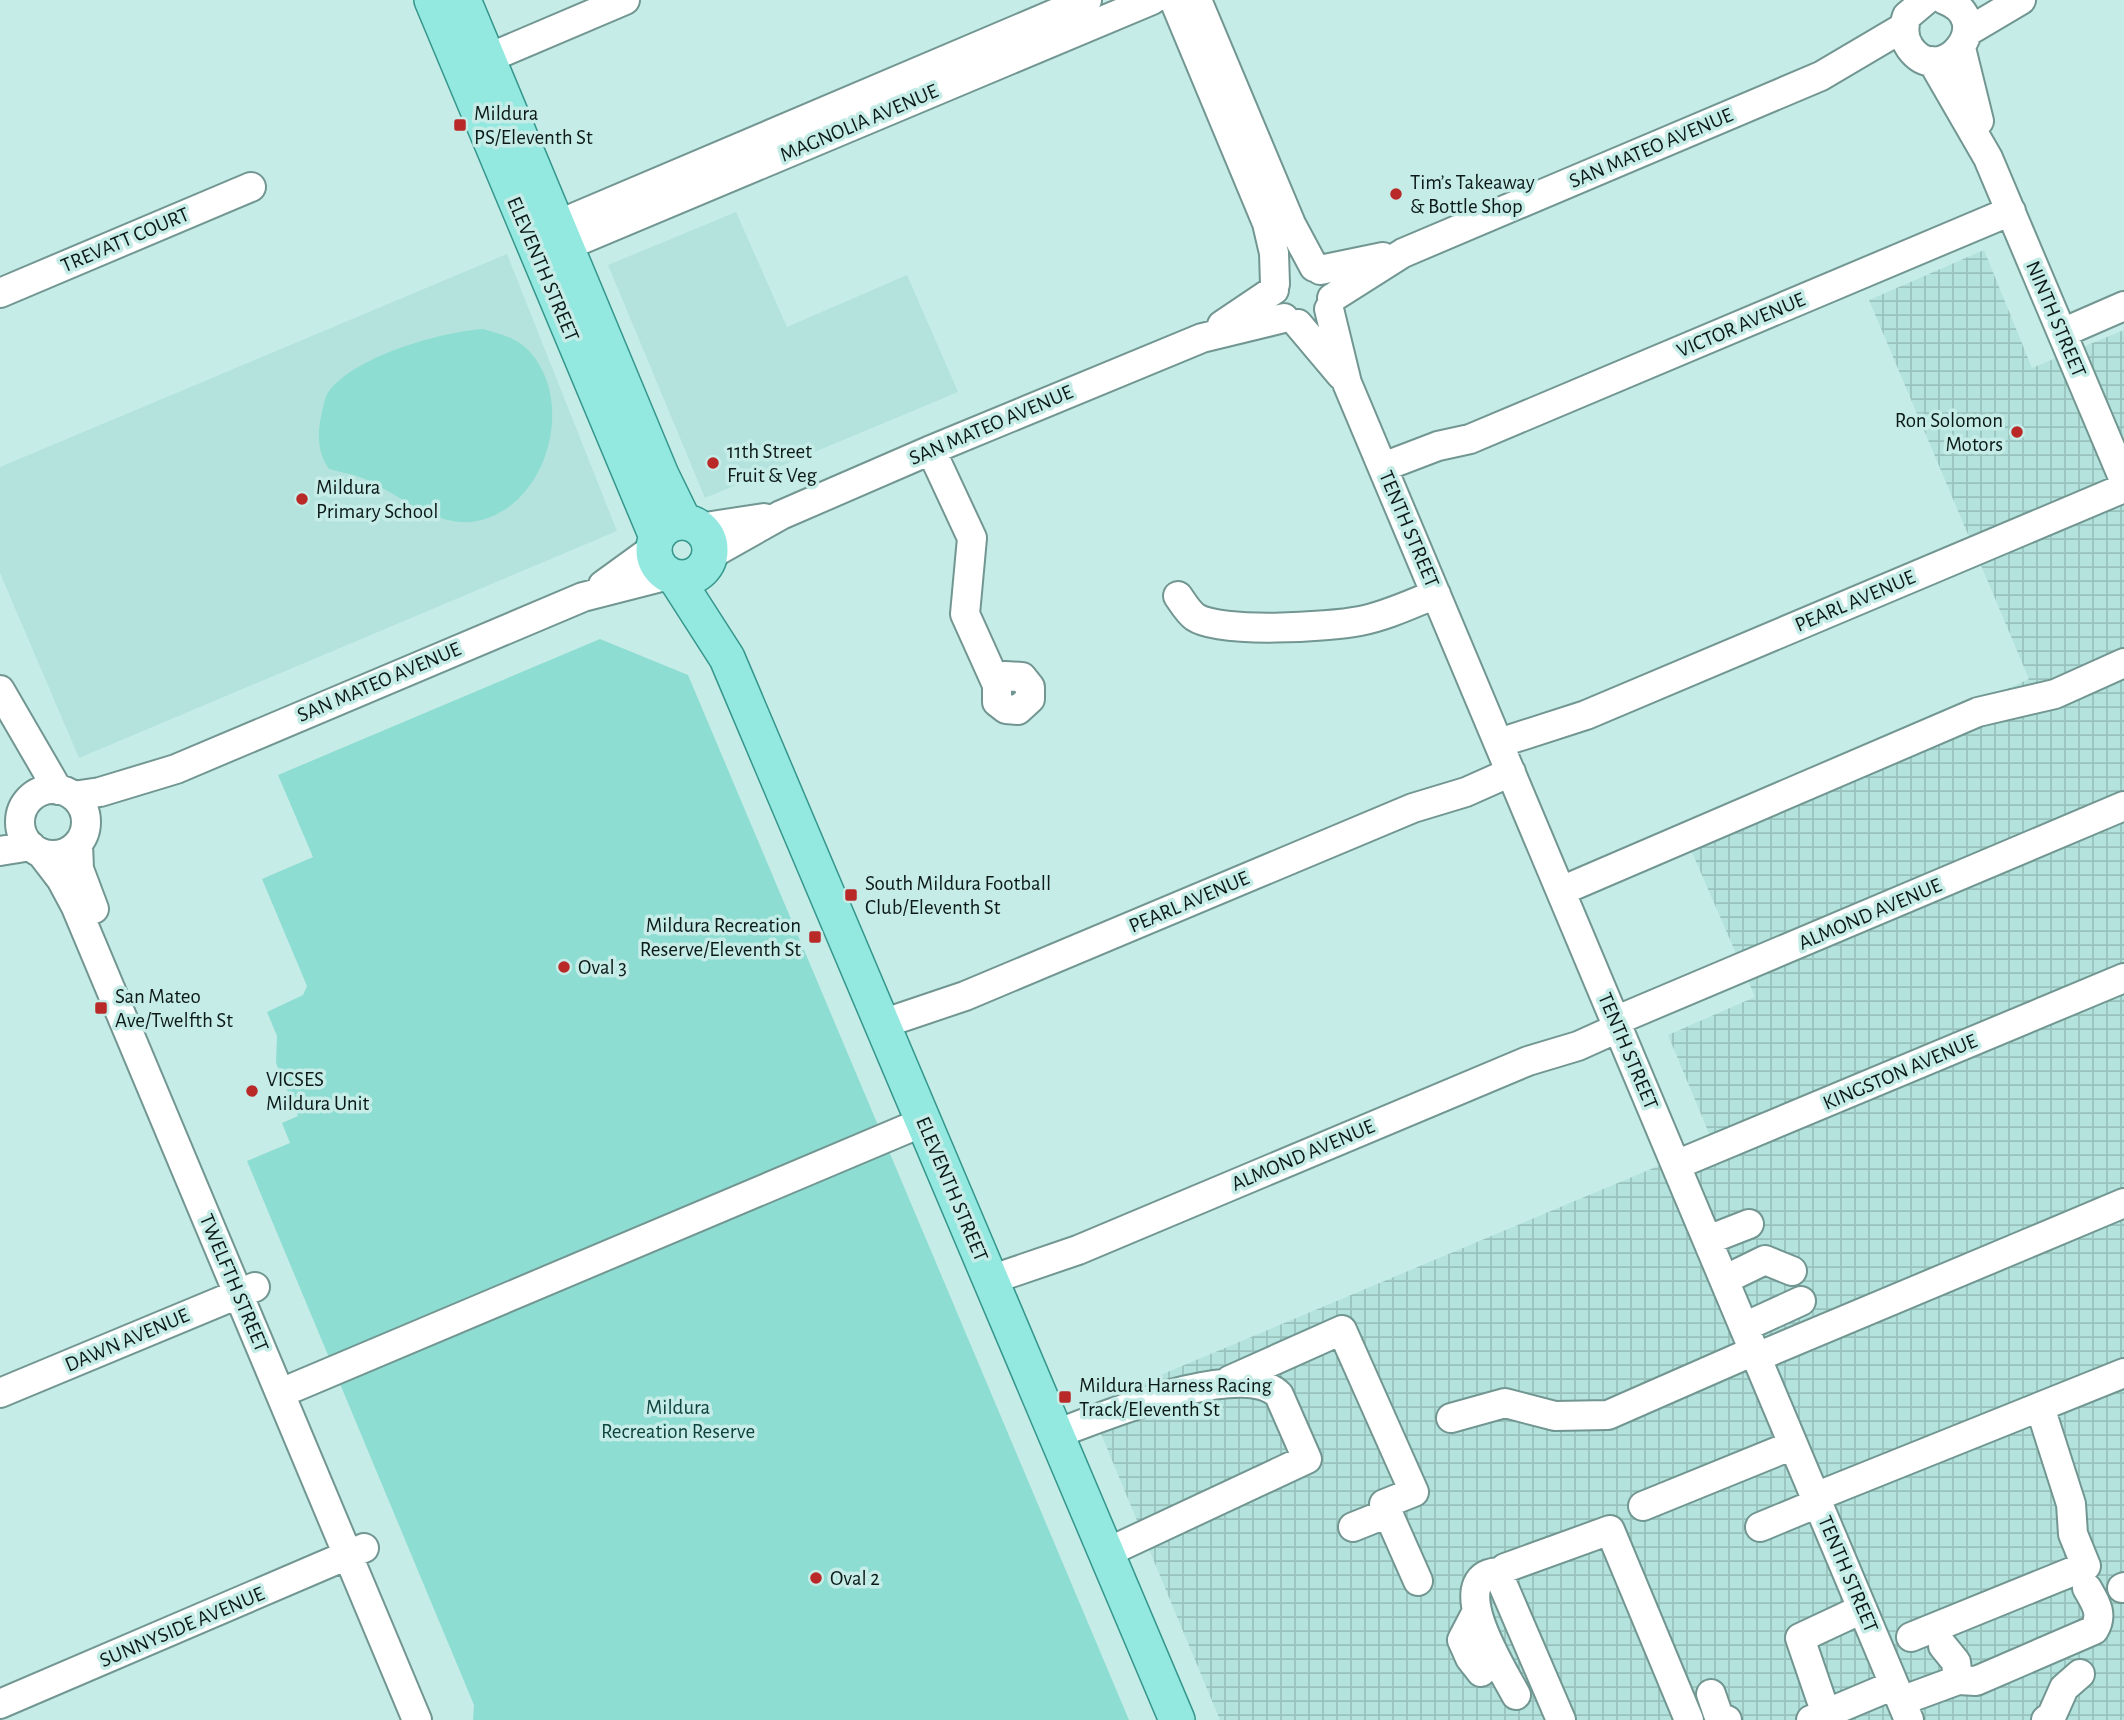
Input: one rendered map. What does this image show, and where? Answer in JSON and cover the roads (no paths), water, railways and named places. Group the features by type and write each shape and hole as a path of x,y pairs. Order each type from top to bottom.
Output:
{"main road":[{"name":"ELEVENTH STREET","path":"432,0 474,64 552,239 1177,1720"},
{"name":"ELEVENTH STREET","path":"463,0 474,64"}],"street":[{"path":"474,64 625,0"},
{"name":"MAGNOLIA AVENUE","path":"552,239 1029,38 1084,10 1153,0"},
{"path":"1174,0 1267,223 1274,253 1274,287 1278,310 1291,321 1316,321 1331,304 1330,283 1317,269 1292,224 1197,0"},
{"path":"1964,40 2021,0"},
{"name":"NINTH STREET","path":"1959,2 1966,23 1964,40 1988,158"},
{"name":"SAN MATEO AVENUE","path":"1821,76 1911,11"},
{"name":"NINTH STREET","path":"1911,11 1909,46 1924,57 1988,158 2124,480"},
{"name":"SAN MATEO AVENUE","path":"1331,304 1403,253 1821,76 1924,57 1943,60 1964,40"},
{"name":"TREVATT COURT","path":"0,293 251,187"},
{"name":"VICTOR AVENUE","path":"1386,474 1438,446 1471,439 2011,211"},
{"name":"SAN MATEO AVENUE","path":"1317,269 1403,253"},
{"path":"1274,287 1287,270 1305,265 1317,269"},
{"name":"SAN MATEO AVENUE","path":"1202,338 1274,287"},
{"name":"TENTH STREET","path":"1331,304 1347,383 1901,1702"},
{"path":"2062,333 2124,306"},
{"name":"SAN MATEO AVENUE","path":"66,793 100,792 176,769 583,597 682,551 781,515 930,450 1202,338 1291,321"},
{"name":"TENTH STREET","path":"1291,321 1347,383"},
{"path":"930,450 972,538 965,614 997,685"},
{"name":"PEARL AVENUE","path":"885,1030 1413,808 1586,715 2124,488"},
{"path":"1178,596 1195,617 1204,621 1228,626 1289,627 1359,621 1436,594"},
{"path":"1561,891 1978,712 2055,694 2124,663"},
{"path":"0,852 36,850 61,855 82,837 85,811 66,793 1,693"},
{"path":"1,693 25,775 16,817 36,850"},
{"name":"SAN MATEO AVENUE","path":"82,837 109,810 176,769"},
{"path":"16,817 41,792 66,793"},
{"name":"ALMOND AVENUE","path":"993,1286 1528,1061 1578,1046 1615,1021 2124,806"},
{"name":"TWELFTH STREET","path":"82,837 82,879 247,1290 357,1552 433,1720"},
{"name":"TWELFTH STREET","path":"36,850 61,880 76,907 247,1290 295,1387 417,1720"},
{"name":"KINGSTON AVENUE","path":"1676,1166 1749,1147 2124,978"},
{"path":"295,1387 923,1122"},
{"path":"1451,1418 1505,1403 1555,1416 1608,1415 1752,1345 2124,1203"},
{"path":"1708,1240 1749,1224"},
{"path":"1724,1280 1765,1260 1792,1271"},
{"name":"DAWN AVENUE","path":"0,1393 247,1290"},
{"path":"1752,1345 1794,1311"},
{"path":"1218,1385 1342,1329 1414,1492 1384,1504 1418,1581"},
{"path":"1760,1527 1816,1500 2124,1373"},
{"path":"1056,1434 1172,1393 1218,1385 1258,1384 1271,1387 1279,1395 1307,1459 1106,1553"},
{"path":"1911,1637 2086,1566 2073,1534 2071,1504 2040,1406"},
{"path":"1643,1506 1793,1445"},
{"path":"1353,1527 1388,1513"},
{"path":"1561,1720 1500,1578 1505,1568 1611,1530 1689,1720"},
{"name":"SUNNYSIDE AVENUE","path":"0,1704 357,1552"},
{"path":"1481,1672 1470,1658 1462,1640 1475,1615 1476,1590 1488,1576 1503,1572"},
{"path":"1862,1609 1800,1638 1819,1717 1901,1702 1958,1681 1976,1681 2094,1630 2100,1617 2098,1606 2087,1588"},
{"path":"1475,1615 1516,1695"},
{"path":"1943,1646 1956,1662 1958,1681"},
{"path":"2046,1720 2052,1715 2064,1688 2080,1674"},
{"path":"1711,1694 1719,1717 1727,1720"}],"place":[{"name":"Mildura PS/Eleventh St","path":"460,125"},
{"name":"Tim’s Takeaway & Bottle Shop","path":"1396,194"},
{"name":"Ron Solomon Motors","path":"2017,432"},
{"name":"11th Street Fruit & Veg","path":"713,463"},
{"name":"Mildura Primary School","path":"302,499"},
{"name":"South Mildura Football Club/Eleventh St","path":"851,895"},
{"name":"Mildura Recreation Reserve/Eleventh St","path":"815,937"},
{"name":"Oval 3","path":"564,967"},
{"name":"San Mateo Ave/Twelfth St","path":"101,1008"},
{"name":"VICSES Mildura Unit","path":"252,1091"},
{"name":"Mildura Harness Racing Track/Eleventh St","path":"1065,1397"},
{"name":"Oval 2","path":"816,1578"}],"park label":[{"name":"Mildura Recreation Reserve","path":"678,1419"}]}
